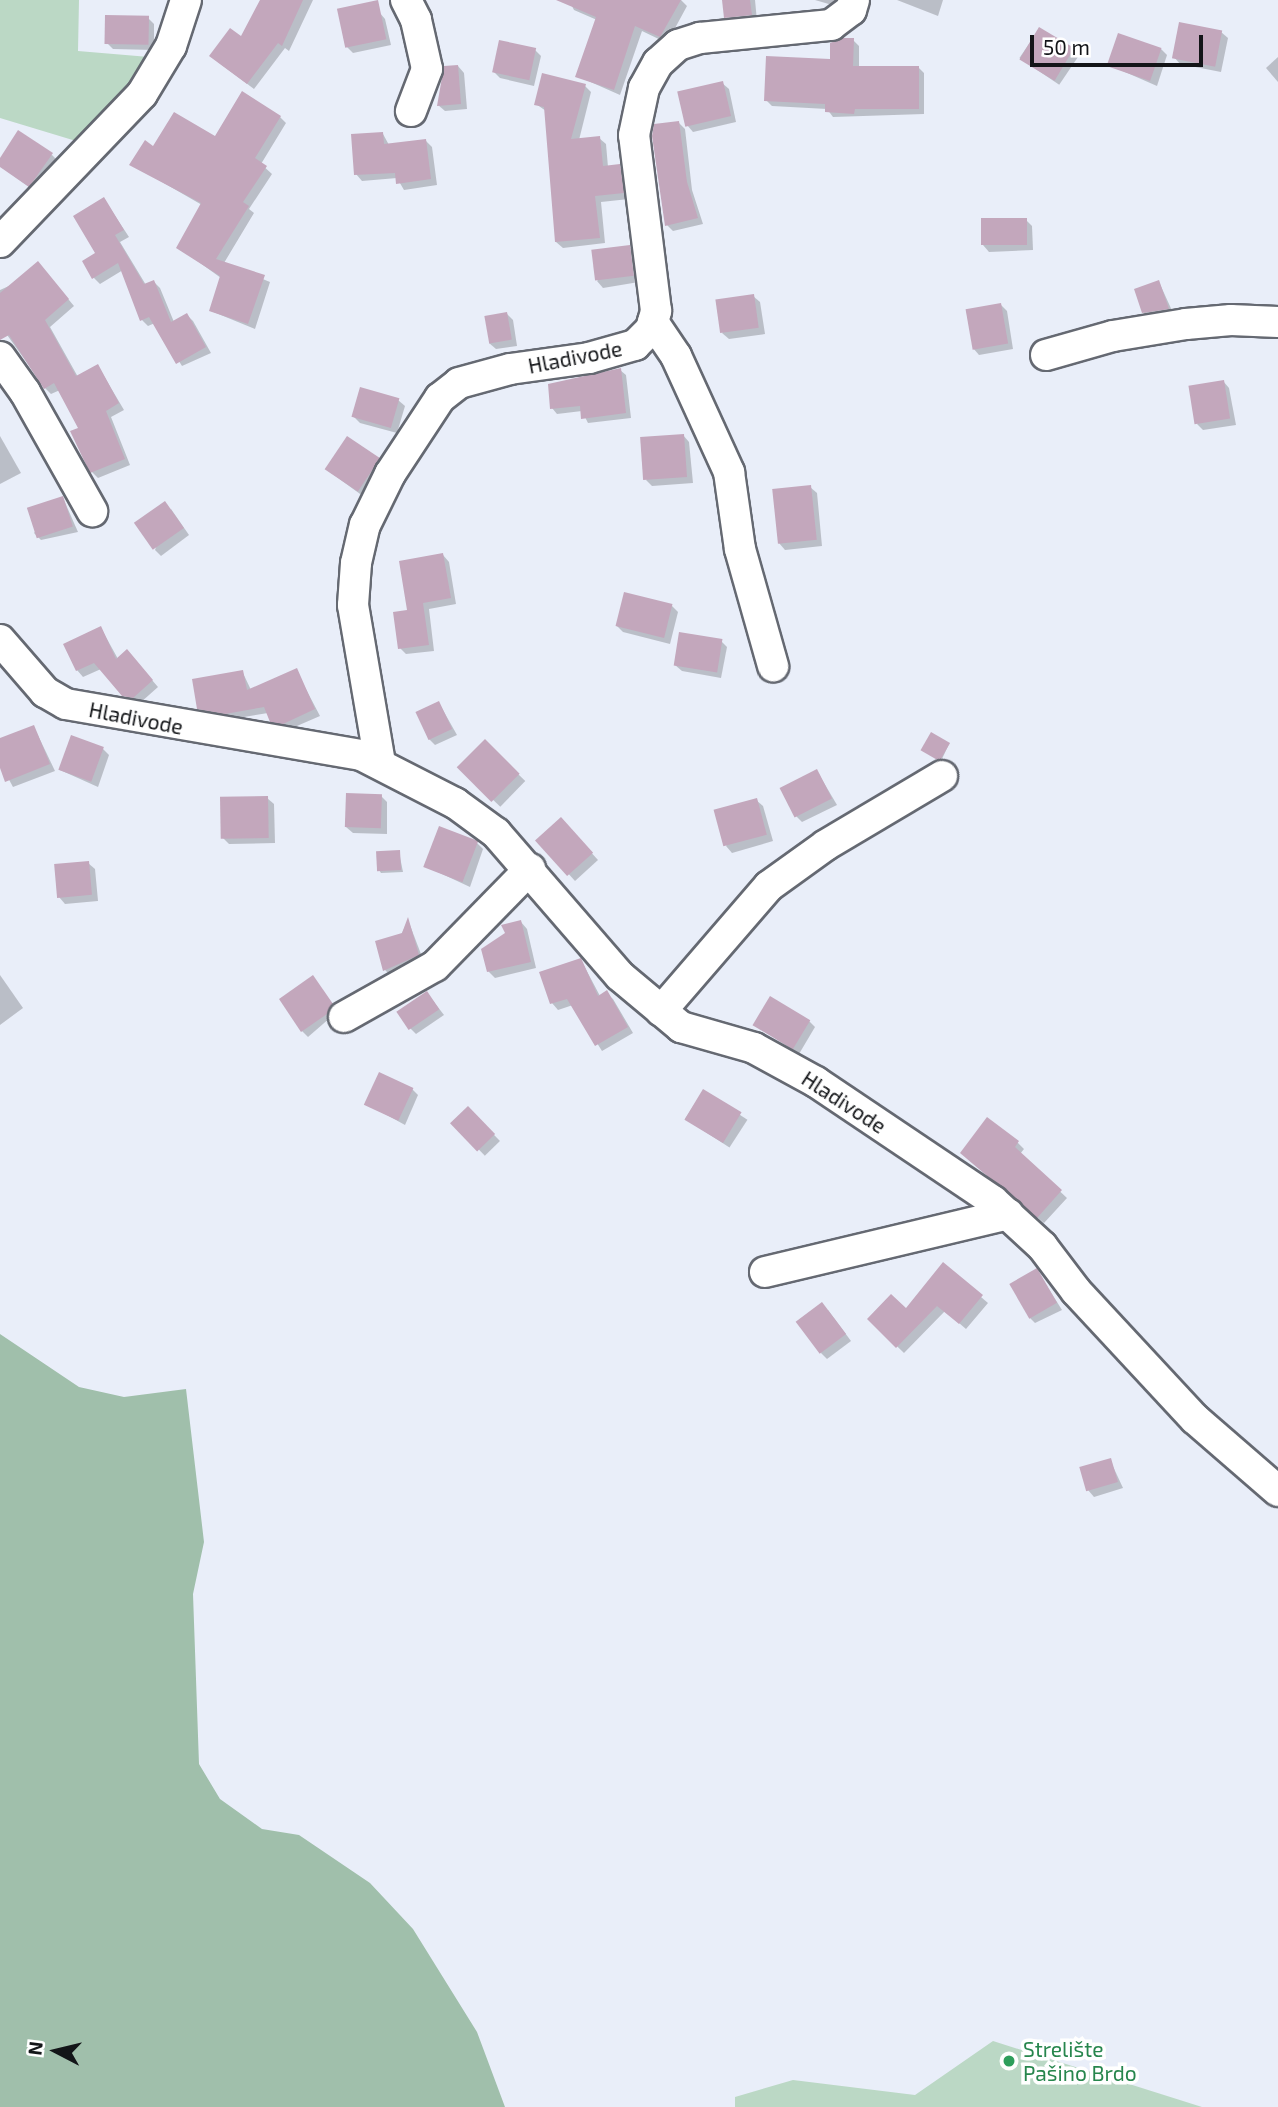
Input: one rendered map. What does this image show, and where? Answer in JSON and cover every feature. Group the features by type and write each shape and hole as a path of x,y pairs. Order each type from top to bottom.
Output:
{"street":[{"path":"0,242 142,94 171,46 186,0"},
{"path":"406,0 416,20 427,69 411,111"},
{"path":"773,666 740,549 729,472 676,356 653,322 656,311 635,135 644,88 658,63 678,45 701,38 831,25 851,10 854,0"},
{"path":"1046,355 1113,336 1186,324 1231,320 1278,322"},
{"name":"Hladivode","path":"380,764 353,605 356,563 365,525 390,474 440,398 459,383 635,345 653,322"},
{"path":"0,357 25,392 92,511"},
{"name":"Hladivode","path":"0,640 45,692 65,704 182,728 361,755 455,803 496,833 530,869 620,976 681,1027 754,1048 816,1082 1008,1214 1042,1246 1076,1291 1195,1419 1278,1491"},
{"path":"661,1011 769,886 826,845 942,776"},
{"path":"344,1017 435,966 530,869"},
{"path":"765,1272 1008,1214"}],"green space":[{"path":"0,0 79,0 78,51 149,57 128,90 76,141 0,118"},
{"path":"0,1334 79,1387 124,1397 186,1389 204,1542 193,1594 199,1764 220,1799 262,1829 299,1835 370,1883 413,1929 477,2032 505,2107 0,2107"},
{"name":"Strelište Pašino Brdo","path":"993,2041 1202,2107 735,2107 735,2097 793,2080 915,2095"}],"building":[{"path":"260,0 303,0 282,46 278,43 247,84 209,56 230,28 241,36"},
{"path":"378,0 386,39 345,48 337,9"},
{"path":"556,0 681,0 660,37 635,26 614,90 575,77 596,17"},
{"path":"722,0 750,0 752,15 724,18"},
{"path":"105,15 149,16 148,45 104,44"},
{"path":"1179,22 1222,30 1215,67 1172,58"},
{"path":"1039,27 1074,48 1055,81 1019,60"},
{"path":"1118,33 1161,48 1150,81 1107,66"},
{"path":"843,38 854,38 853,66 919,66 919,109 855,109 854,114 825,112 825,104 764,101 766,56 830,59 830,43"},
{"path":"499,40 536,48 529,80 492,72"},
{"path":"458,65 461,104 437,106 444,66"},
{"path":"542,73 586,84 571,139 600,136 603,166 620,164 624,193 595,196 600,238 555,242 544,107 534,105"},
{"path":"723,81 731,116 685,127 677,92"},
{"path":"242,91 281,116 255,158 267,166 243,202 249,206 216,259 265,275 248,324 209,311 220,276 176,248 201,203 129,165 145,140 153,146 174,112 215,136"},
{"path":"679,121 687,182 698,218 665,226 652,136 654,124"},
{"path":"18,130 53,153 29,187 0,167 0,158"},
{"path":"383,132 384,144 426,139 431,179 396,184 395,173 354,175 351,134"},
{"path":"104,197 124,230 115,235 144,284 154,280 171,322 187,313 206,347 176,364 149,317 140,321 118,263 92,279 82,261 95,253 73,216"},
{"path":"981,218 1027,218 1027,245 981,245"},
{"path":"630,245 634,276 595,281 591,250"},
{"path":"38,261 69,299 45,320 76,376 98,364 119,403 106,411 125,459 90,473 70,431 78,428 54,383 44,389 9,335 0,340 0,293"},
{"path":"1159,280 1169,309 1142,313 1134,289"},
{"path":"754,294 759,328 720,333 715,299"},
{"path":"1001,303 1008,343 973,350 966,309"},
{"path":"507,312 512,340 489,344 484,316"},
{"path":"621,368 626,413 581,419 580,406 550,409 548,384"},
{"path":"1224,380 1230,419 1195,424 1188,386"},
{"path":"360,387 399,398 391,428 351,417"},
{"path":"684,434 687,477 643,480 640,437"},
{"path":"347,436 380,458 358,492 325,469"},
{"path":"811,485 817,540 778,544 772,489"},
{"path":"63,496 73,526 37,538 27,508"},
{"path":"165,501 184,528 153,550 134,523"},
{"path":"443,553 451,598 423,603 429,645 398,649 393,612 407,610 399,561"},
{"path":"624,592 673,604 664,638 616,626"},
{"path":"101,626 116,659 127,649 153,680 133,698 122,696 94,663 76,671 63,644"},
{"path":"679,632 722,639 717,672 674,666"},
{"path":"297,668 315,709 283,724 270,722 264,707 225,714 197,709 192,679 243,670 247,690"},
{"path":"439,701 452,729 429,740 415,712"},
{"path":"34,725 50,764 5,782 0,768 0,738"},
{"path":"931,732 950,743 940,761 920,750"},
{"path":"71,735 104,747 91,782 58,770"},
{"path":"485,739 520,774 491,802 457,767"},
{"path":"817,769 832,798 795,817 780,788"},
{"path":"346,793 382,794 381,828 345,827"},
{"path":"268,796 269,838 221,839 220,797"},
{"path":"757,798 767,835 723,846 714,810"},
{"path":"561,817 593,853 567,876 535,840"},
{"path":"439,826 478,841 462,882 423,867"},
{"path":"400,850 401,870 377,871 376,851"},
{"path":"89,861 92,895 57,898 54,864"},
{"path":"408,917 419,955 383,971 375,941 402,933"},
{"path":"521,920 531,962 487,972 481,949 505,933 501,925"},
{"path":"581,958 598,996 607,990 628,1027 595,1046 567,999 550,1004 539,972"},
{"path":"313,975 333,1004 327,1014 301,1032 279,999"},
{"path":"427,991 439,1009 409,1030 396,1012"},
{"path":"770,996 810,1020 793,1049 752,1025"},
{"path":"379,1072 413,1088 398,1121 364,1105"},
{"path":"703,1089 742,1112 723,1143 684,1120"},
{"path":"468,1106 495,1134 477,1151 450,1123"},
{"path":"987,1117 1019,1141 1015,1147 1062,1190 1037,1218 960,1153"},
{"path":"943,1262 983,1295 959,1324 937,1306 896,1348 867,1319 891,1294 906,1308"},
{"path":"1037,1268 1057,1303 1029,1319 1009,1284"},
{"path":"822,1302 846,1334 820,1354 796,1322"},
{"path":"1111,1458 1118,1482 1086,1491 1079,1467"}],"place":[{"name":"Strelište Pašino Brdo","path":"1009,2061"}]}
